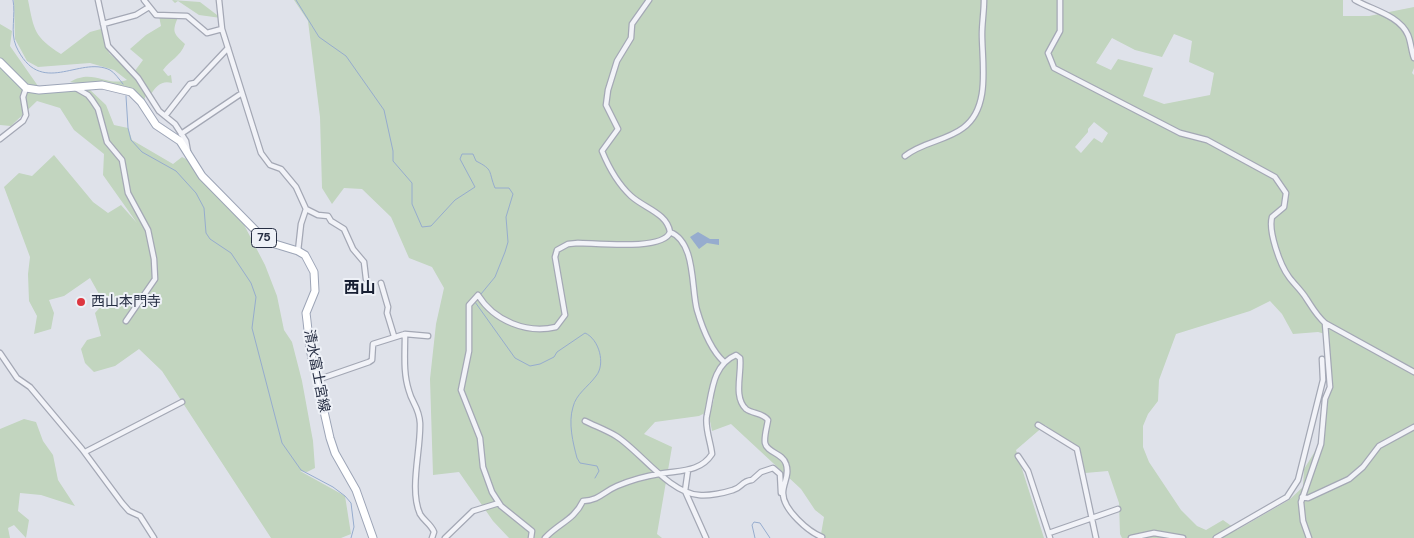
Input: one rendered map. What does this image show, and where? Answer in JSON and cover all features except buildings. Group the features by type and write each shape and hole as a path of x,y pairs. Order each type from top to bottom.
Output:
{"main road":[{"path":"0,62 26,88"},
{"name":"75","path":"26,88 39,90 102,85 122,89 136,96 156,124 175,136 188,152 202,176 260,235 275,244 298,251"},
{"name":"清水富士宮線","path":"298,251 308,260 315,281 315,291 306,313 310,349 335,453 356,490 373,538"}],"street":[{"path":"98,0 108,46 138,78 165,116 175,124 188,146 188,152"},
{"path":"144,0 156,15 187,16 207,33 222,30"},
{"path":"219,0 222,30 261,153 270,166 281,169 296,187 306,209 318,215 328,216 330,221 344,229 353,249 364,262 366,279 370,288"},
{"path":"532,538 532,531 526,524 499,503 485,476 480,438 461,390 469,351 470,305 479,297 489,310 516,325 536,330 556,327 565,315 555,257 557,250 568,244 578,243 651,243 669,236 669,225 662,217 633,198 624,189 609,168 602,151 618,129 606,105 613,69 631,38 632,24 649,0"},
{"path":"905,156 930,142 962,129 975,114 982,88 984,0"},
{"path":"1060,0 1060,31 1048,53 1054,68 1180,132 1207,140 1275,177 1286,193 1284,207 1276,212 1271,221 1272,236 1282,266 1306,298 1315,314 1324,323 1414,372"},
{"path":"1355,0 1391,17 1402,26 1408,35 1414,58"},
{"path":"103,24 136,15 149,7"},
{"path":"165,116 190,84 195,83 228,48"},
{"path":"74,87 88,95 98,110 107,142 122,160 128,193 148,230 154,259 155,278 126,321"},
{"path":"0,139 23,121 26,115 23,97 26,88"},
{"path":"181,134 242,93"},
{"path":"144,106 150,97"},
{"path":"298,251 301,224 306,209"},
{"path":"670,232 675,234 686,249 691,266 694,296 700,318 711,344 724,362"},
{"path":"381,283 388,307 386,313 394,336"},
{"path":"1310,538 1303,521 1300,502 1321,444 1325,399 1330,387 1324,323"},
{"path":"316,380 369,362 372,360 373,344 405,334 428,336"},
{"path":"405,334 404,372 409,392 418,406 420,423 417,496 420,514 430,523 434,532 432,538"},
{"path":"0,353 17,378 30,387 85,452 122,503 129,511 140,516 154,538"},
{"path":"545,538 557,527 577,514 583,501 596,500 619,485 658,474 688,470 707,461 712,454 707,416 710,410 715,376 724,362 736,355 740,358 740,398 747,410 765,416 768,420 765,442 767,447 782,457 786,464 788,473 783,499"},
{"path":"1216,538 1288,497 1294,488 1298,480 1323,380 1322,359"},
{"path":"85,452 182,402"},
{"path":"585,421 617,437 658,474 686,491 706,495 732,490 745,481 755,479 761,472 773,468 780,474 780,489 783,499 803,526 812,533 822,537"},
{"path":"1038,425 1077,449 1096,538"},
{"path":"1302,497 1308,498 1340,484 1364,467 1384,442 1414,427"},
{"path":"1018,456 1028,471 1050,536 1118,509"},
{"path":"688,470 686,491 706,538"},
{"path":"446,538 473,511 499,503"},
{"path":"1131,538 1154,533 1183,538"}],"green space":[{"path":"14,0 28,0 34,26 40,37 45,43 61,54 90,32 101,29 109,53 133,75 146,95 144,100 137,93 119,85 70,82 86,77 119,82 127,80 114,70 90,63 38,67 27,61 15,39"},
{"path":"172,0 200,2 221,18 199,15 178,1 175,3"},
{"path":"294,0 1343,0 1343,16 1369,16 1414,7 1414,68 1412,73 1414,75 1414,538 1122,538 1120,534 1119,503 1108,471 1085,473 1071,444 1045,425 1016,450 1044,538 823,538 821,534 824,517 815,510 801,489 731,424 712,431 709,416 714,399 710,397 707,412 699,416 655,422 644,434 672,447 657,534 662,538 509,538 493,521 459,472 433,475 430,379 436,324 444,288 432,267 409,258 391,217 362,189 344,188 332,204 322,188 320,117 308,21","holes":["1174,34 1192,41 1189,62 1214,73 1210,95 1164,104 1143,96 1153,68 1118,59 1111,70 1096,63 1112,38 1135,50 1162,57","1094,122 1108,133 1102,143 1094,138 1081,153 1075,147 1088,132 1088,129","1270,301 1282,314 1293,334 1318,332 1329,335 1332,381 1319,445 1304,469 1303,487 1289,500 1237,530 1223,520 1206,530 1197,526 1181,510 1149,462 1143,447 1143,426 1148,414 1158,401 1159,380 1176,334 1250,311"]},
{"path":"159,16 178,17 174,29 178,37 185,44 163,70 168,76 171,75 172,83 165,82 160,84 151,94 134,72 143,60 130,49 146,35 161,26"},
{"path":"0,24 12,31 10,46 38,86 66,91 88,88 106,105 114,125 128,128 132,140 173,164 182,157 190,161 241,219 265,265 277,296 284,330 292,342 302,381 313,441 315,468 307,472 300,471 345,496 351,534 341,538 271,538 162,371 139,349 115,366 94,372 85,363 81,349 87,340 101,336 95,313 104,303 90,278 64,296 49,300 54,313 51,329 34,334 37,316 29,301 28,274 30,257 4,187 19,173 32,176 54,155 93,202 108,213 121,205 137,223 103,175 104,154 74,130 60,108 37,101 11,126 0,125"},
{"path":"24,419 36,422 43,441 53,455 58,480 75,506 41,495 20,493 18,511 29,520 26,538 14,525 8,528 10,538 0,538 0,429"}],"water":[{"path":"698,232 710,239 719,239 719,245 707,243 699,249 690,237"}],"waterway":[{"path":"13,0 14,41 26,62 36,70 48,73 98,67 112,71 123,84"},
{"path":"296,0 319,37 346,56 384,110 393,151 393,161 412,183 412,204 422,227 431,226 455,200 475,187 460,159 462,154 473,154 476,161 490,172 495,188 509,188 513,194 506,217 508,242 505,252 495,277 481,294"},
{"path":"126,96 128,128 131,140 142,152 176,171 196,193 204,208 206,233 210,239 231,253 251,283 256,297 252,328 282,443 301,470 333,487 351,503 354,527 351,538"},
{"path":"479,297 475,302 515,358 530,366 540,364 554,357 557,352 585,333 594,341 600,352 599,371 577,398 573,407 571,426 577,458 580,463 597,466 599,471 595,478"},
{"path":"755,538 752,525 754,522 760,523 770,538"}],"place":[{"name":"西山本門寺","path":"81,302"}],"district":[{"name":"西山","path":"360,289"}]}
